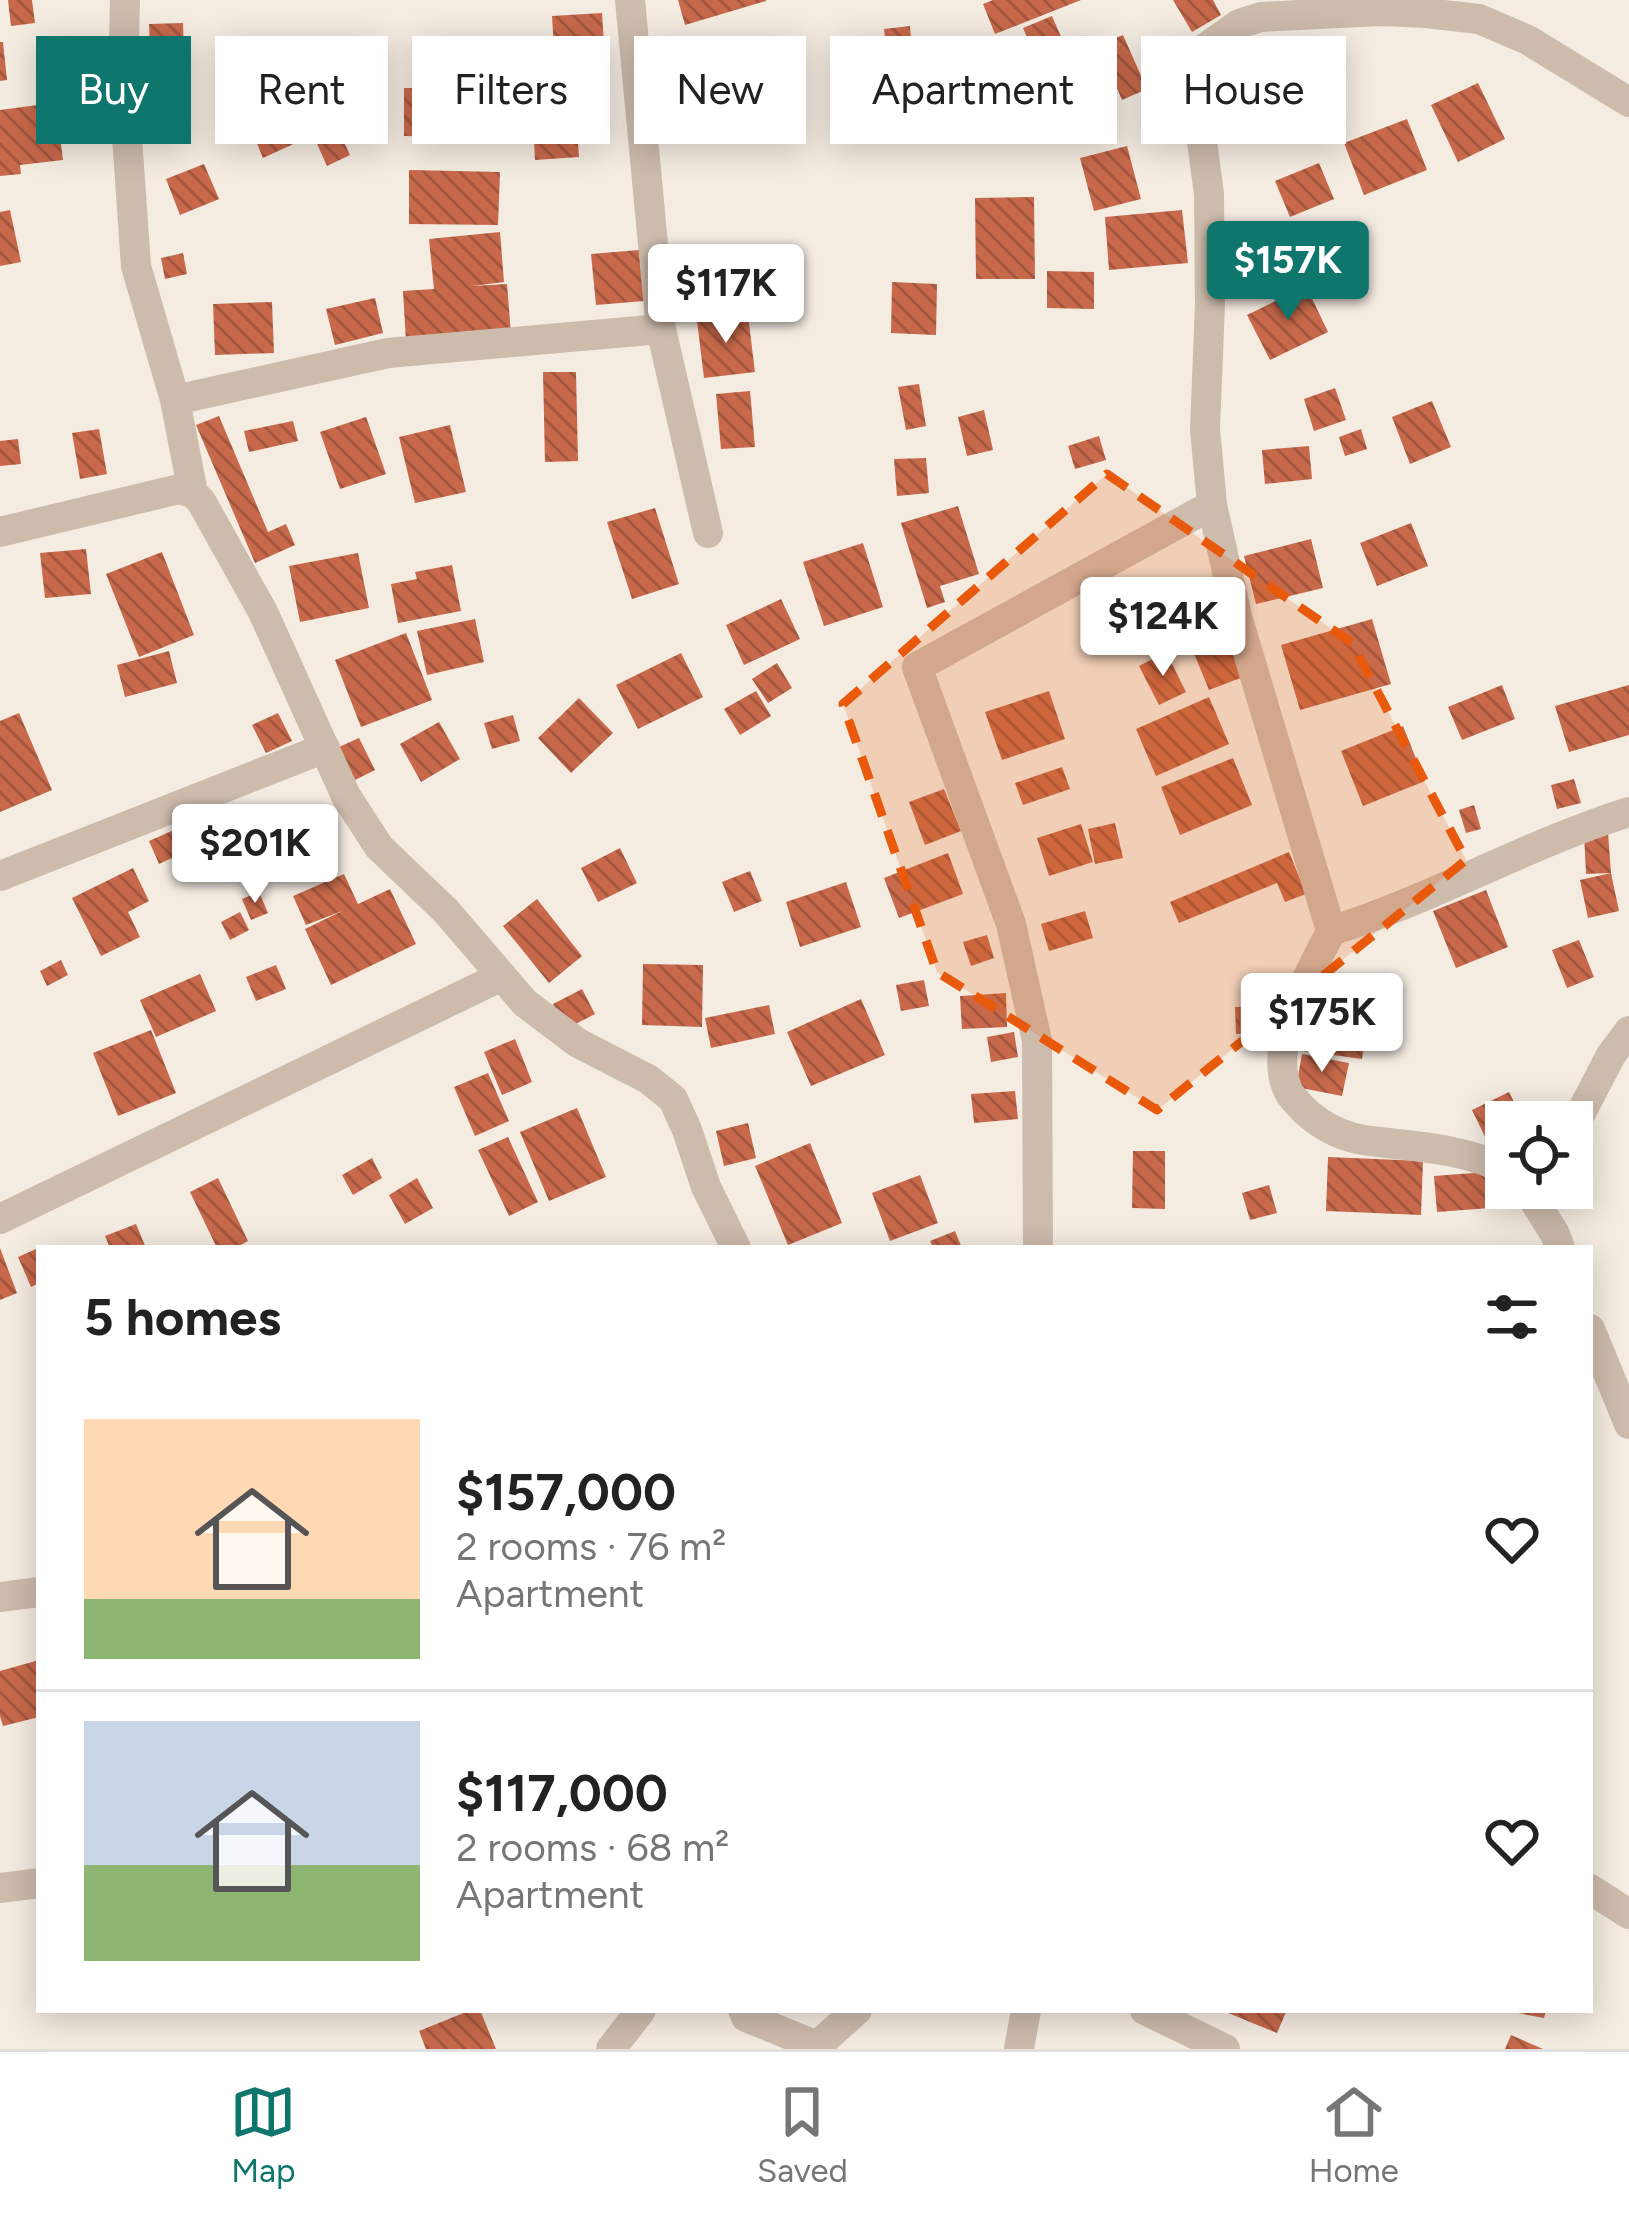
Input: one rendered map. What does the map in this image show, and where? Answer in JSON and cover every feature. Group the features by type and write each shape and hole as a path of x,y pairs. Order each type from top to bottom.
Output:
{"street":[{"path":"125,0 123,80 136,266 175,400 193,493"},
{"path":"630,0 661,329 708,533"},
{"path":"1485,1161 1437,1147 1363,1140 1320,1125 1288,1093 1280,1064 1295,1004 1331,931 1237,616 1212,505 1204,429 1209,194 1193,75 1204,49 1239,24 1280,15 1382,11 1479,19 1528,40 1629,102"},
{"path":"175,400 388,353 661,329"},
{"path":"0,532 179,489 193,493 263,612 346,796 379,847 446,911 524,1003 578,1043 648,1078 673,1099 706,1187 735,1245"},
{"path":"1038,1245 1036,1041 1011,925 916,667 1212,505"},
{"path":"0,876 325,748"},
{"path":"1331,931 1389,913 1583,826 1629,812"},
{"path":"0,1219 502,976"},
{"path":"1587,1101 1629,1031"},
{"path":"1540,1209 1551,1244"},
{"path":"1593,1336 1629,1424"},
{"path":"0,1597 36,1592"},
{"path":"0,1888 36,1883"},
{"path":"1593,1891 1629,1915"},
{"path":"611,2049 639,2013"},
{"path":"744,2013 818,2046 853,2013"},
{"path":"1018,2049 1025,2013"},
{"path":"1151,2013 1225,2049"}],"highlighted area":[{"path":"1107,474 1352,643 1466,860 1157,1110 937,972 843,704"}],"building":[{"path":"8,0 32,0 35,23 11,26"},
{"path":"678,0 766,0 766,1 685,25"},
{"path":"1081,0 995,34 983,4"},
{"path":"1173,0 1213,0 1221,15 1192,32"},
{"path":"602,13 604,36 553,36 552,16"},
{"path":"1052,16 1061,36 1026,36 1023,28"},
{"path":"183,23 183,36 149,36 149,24"},
{"path":"910,26 911,36 885,36 884,29"},
{"path":"1123,35 1141,76 1141,92 1122,100 1117,88 1117,38"},
{"path":"0,42 7,80 0,81"},
{"path":"1478,83 1505,139 1458,162 1431,105"},
{"path":"404,88 412,88 412,136 404,136"},
{"path":"36,105 36,144 61,144 63,160 20,165 21,174 0,176 0,110"},
{"path":"1407,119 1427,170 1364,195 1346,142"},
{"path":"257,144 293,144 263,158"},
{"path":"317,144 345,144 350,155 327,166"},
{"path":"534,144 578,144 579,157 535,160"},
{"path":"1127,146 1141,199 1094,211 1080,158"},
{"path":"1319,163 1334,199 1290,217 1275,181"},
{"path":"204,164 219,199 180,215 166,179"},
{"path":"409,170 500,172 498,225 409,224"},
{"path":"1034,197 1035,279 976,279 975,198"},
{"path":"10,210 21,262 0,266 0,212"},
{"path":"1182,210 1188,263 1109,270 1105,217"},
{"path":"500,232 504,282 472,286 507,284 511,334 406,342 403,291 434,289 429,239"},
{"path":"639,250 644,301 596,305 591,254"},
{"path":"183,253 187,274 165,279 161,258"},
{"path":"1047,271 1094,272 1094,309 1047,308"},
{"path":"892,282 937,284 936,335 891,333"},
{"path":"1306,286 1328,332 1270,360 1247,315"},
{"path":"375,298 383,333 335,345 326,309"},
{"path":"272,302 274,353 215,355 213,304"},
{"path":"748,315 755,372 704,378 697,321"},
{"path":"543,372 576,372 578,461 545,462"},
{"path":"919,384 926,426 906,430 898,387"},
{"path":"1335,388 1346,420 1314,431 1304,399"},
{"path":"750,391 755,447 721,449 716,394"},
{"path":"1432,401 1451,447 1410,464 1392,417"},
{"path":"984,410 993,450 967,456 958,417"},
{"path":"219,416 268,532 286,524 295,545 255,563 196,425"},
{"path":"366,417 386,474 340,489 320,432"},
{"path":"293,421 298,441 249,452 244,431"},
{"path":"450,425 466,492 415,503 399,437"},
{"path":"99,429 107,474 80,479 72,433"},
{"path":"1361,429 1367,449 1345,456 1339,437"},
{"path":"1099,436 1106,460 1075,469 1068,446"},
{"path":"18,439 21,464 0,466 0,441"},
{"path":"1309,446 1312,479 1265,484 1262,450"},
{"path":"926,458 929,493 897,496 894,459"},
{"path":"958,506 979,574 940,586 945,602 927,608 901,523"},
{"path":"655,508 679,584 632,599 607,522"},
{"path":"1411,523 1428,566 1377,586 1360,543"},
{"path":"1311,539 1323,588 1256,604 1244,556"},
{"path":"863,543 883,607 824,626 803,562"},
{"path":"86,549 91,594 45,598 40,553"},
{"path":"162,552 194,635 139,657 106,574"},
{"path":"358,553 369,608 300,622 289,566"},
{"path":"452,565 461,611 398,623 391,584 417,579 415,572"},
{"path":"1146,580 1154,598 1178,586 1196,622 1130,654 1104,600"},
{"path":"781,599 800,639 744,665 726,625"},
{"path":"475,619 484,662 427,675 417,631"},
{"path":"1372,619 1391,684 1300,710 1281,645"},
{"path":"1225,632 1243,677 1209,690 1191,646"},
{"path":"406,633 432,700 361,727 335,660"},
{"path":"169,651 177,683 125,697 117,665"},
{"path":"1166,652 1186,692 1159,705 1139,666"},
{"path":"681,653 703,697 638,729 616,685"},
{"path":"777,663 792,688 768,703 752,679"},
{"path":"1502,685 1515,719 1462,740 1448,707"},
{"path":"1629,685 1629,735 1569,752 1555,706"},
{"path":"756,691 771,716 740,735 724,709"},
{"path":"1049,691 1065,739 1002,760 985,712"},
{"path":"1209,697 1229,744 1156,776 1136,729"},
{"path":"579,698 613,733 571,773 538,738"},
{"path":"19,713 52,790 0,812 0,721"},
{"path":"278,713 292,741 266,753 252,725"},
{"path":"513,715 520,741 492,749 484,723"},
{"path":"439,722 460,759 421,782 400,744"},
{"path":"1403,726 1425,781 1363,806 1341,751"},
{"path":"359,738 375,770 355,780 339,747"},
{"path":"1233,758 1252,805 1180,835 1161,787"},
{"path":"1062,767 1070,789 1023,805 1015,783"},
{"path":"1574,779 1581,803 1557,809 1551,785"},
{"path":"944,789 961,831 925,845 909,802"},
{"path":"1474,805 1481,829 1466,833 1459,810"},
{"path":"201,818 211,840 159,864 149,841"},
{"path":"1115,823 1123,858 1095,864 1088,829"},
{"path":"1081,824 1093,862 1049,876 1037,838"},
{"path":"1608,832 1611,873 1586,874 1584,833"},
{"path":"620,848 637,883 598,902 581,868"},
{"path":"1289,852 1306,894 1285,902 1277,883 1179,923 1170,902"},
{"path":"948,853 963,894 899,918 884,878"},
{"path":"133,868 149,901 128,912 140,937 101,956 72,898"},
{"path":"750,871 762,901 734,912 722,882"},
{"path":"1611,873 1619,911 1588,918 1580,880"},
{"path":"344,874 358,904 390,889 416,944 331,985 305,929 342,911 306,925 293,896"},
{"path":"846,882 861,927 800,947 786,902"},
{"path":"1486,890 1508,947 1456,968 1433,911"},
{"path":"259,892 268,913 251,920 242,899"},
{"path":"537,899 582,956 549,983 503,926"},
{"path":"1085,911 1093,938 1049,951 1041,924"},
{"path":"240,912 249,930 230,940 221,922"},
{"path":"987,935 994,958 971,966 963,942"},
{"path":"1579,940 1594,977 1567,988 1552,950"},
{"path":"61,960 68,975 47,986 40,971"},
{"path":"643,964 703,965 702,1027 642,1025"},
{"path":"276,965 286,989 256,1001 246,977"},
{"path":"200,974 216,1011 156,1037 140,1000"},
{"path":"924,980 929,1006 901,1011 896,985"},
{"path":"582,989 595,1014 566,1029 553,1004"},
{"path":"1006,993 1007,1027 962,1029 960,996"},
{"path":"861,999 885,1055 811,1086 787,1032"},
{"path":"769,1005 775,1034 711,1048 705,1018"},
{"path":"1235,1007 1263,1007 1264,1033 1236,1034"},
{"path":"1301,1022 1366,1032 1362,1059 1297,1050"},
{"path":"151,1030 176,1093 118,1116 93,1053"},
{"path":"1014,1032 1018,1057 991,1062 987,1037"},
{"path":"515,1039 532,1082 502,1095 484,1052"},
{"path":"1302,1054 1349,1063 1342,1096 1296,1087"},
{"path":"488,1073 509,1121 475,1136 454,1087"},
{"path":"1015,1091 1018,1119 974,1123 971,1094"},
{"path":"1509,1092 1514,1101 1490,1101"},
{"path":"1485,1104 1485,1137 1472,1110"},
{"path":"577,1108 606,1177 549,1201 520,1132"},
{"path":"748,1123 756,1158 724,1166 716,1131"},
{"path":"508,1137 538,1202 509,1216 478,1150"},
{"path":"810,1143 842,1223 788,1245 755,1166"},
{"path":"1133,1151 1165,1151 1165,1209 1132,1208"},
{"path":"1328,1157 1423,1161 1421,1215 1326,1211"},
{"path":"372,1158 382,1178 353,1195 342,1175"},
{"path":"1485,1172 1485,1208 1437,1212 1434,1176"},
{"path":"920,1175 938,1223 890,1241 872,1193"},
{"path":"218,1178 248,1241 216,1245 190,1192"},
{"path":"417,1178 433,1208 405,1224 389,1195"},
{"path":"1269,1185 1277,1213 1250,1220 1242,1193"},
{"path":"136,1224 145,1245 109,1245 105,1236"},
{"path":"955,1231 961,1245 932,1245 930,1241"},
{"path":"0,1248 17,1293 0,1300"},
{"path":"36,1249 36,1284 31,1287 18,1257"},
{"path":"36,1661 36,1718 3,1726 0,1671"},
{"path":"464,2013 481,2013 496,2049 426,2049 419,2031"},
{"path":"1228,2013 1286,2013 1277,2033"},
{"path":"1511,2035 1543,2049 1505,2049"}]}
